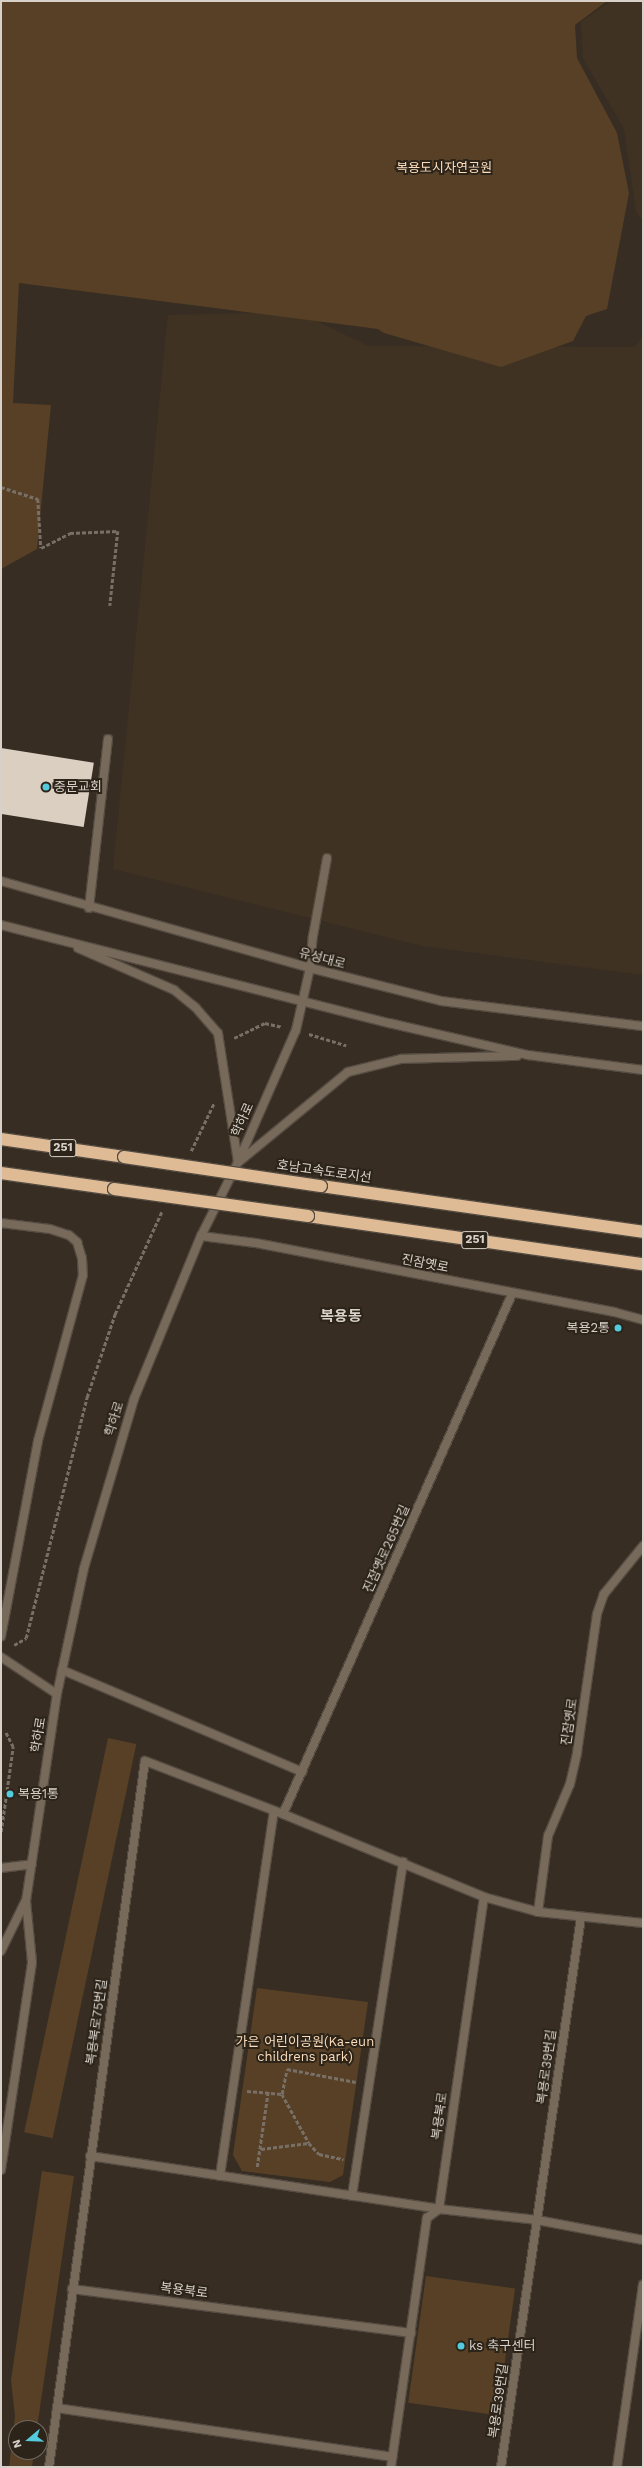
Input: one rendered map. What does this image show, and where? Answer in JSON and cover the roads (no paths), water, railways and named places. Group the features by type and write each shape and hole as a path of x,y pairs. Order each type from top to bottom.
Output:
{"highway":[{"name":"호남고속도로지선","path":"1,1139 643,1232"},
{"name":"251","path":"1,1172 643,1264"}],"street":[{"path":"89,908 108,739"},
{"name":"학하로","path":"1,2170 32,1962 26,1901 57,1694 84,1568 134,1400 201,1236 238,1162 296,1030 310,968 313,936 327,858"},
{"name":"유성대로","path":"1,881 89,908 310,968 442,1001 643,1026"},
{"path":"1,925 302,1001 528,1055 643,1070"},
{"path":"55,939 174,990 196,1008 218,1033 238,1162"},
{"path":"238,1162 348,1072 401,1059 528,1055"},
{"path":"1,1223 50,1230 69,1235 77,1242 82,1258 83,1275 38,1441 1,1637"},
{"name":"진잠옛로","path":"201,1236 256,1243 512,1294 614,1312 643,1320"},
{"name":"진잠옛로265번길","path":"283,1814 512,1294"},
{"name":"진잠옛로","path":"538,1912 548,1836 570,1784 577,1753 597,1614 604,1594 643,1546"},
{"path":"1,1657 57,1694"},
{"path":"62,1670 302,1772"},
{"name":"복용북로75번길","path":"49,2467 90,2156 145,1761 274,1810"},
{"path":"220,2176 274,1810 403,1862 484,1897 538,1912 643,1923"},
{"path":"352,2196 403,1862"},
{"path":"1,1868 32,1864"},
{"name":"복용북로","path":"439,2209 484,1897"},
{"name":"학하로","path":"1,1951 26,1901"},
{"name":"복용로39번길","path":"501,2467 581,1917"},
{"path":"90,2156 439,2209 537,2220 643,2240"},
{"path":"391,2467 427,2218 439,2209"},
{"path":"617,2467 643,2285"},
{"name":"복용북로","path":"72,2289 411,2333"},
{"path":"57,2408 392,2457"}],"place":[{"name":"중문교회","path":"46,787"},
{"name":"복용2통","path":"618,1328"},
{"name":"복용1통","path":"10,1794"},
{"name":"ks 축구센터","path":"461,2346"}],"district":[{"name":"복용동","path":"341,1317"}],"park label":[{"name":"복용도시자연공원","path":"444,168"},
{"name":"가은 어린이공원(Ka-eun childrens park)","path":"305,2050"}]}
